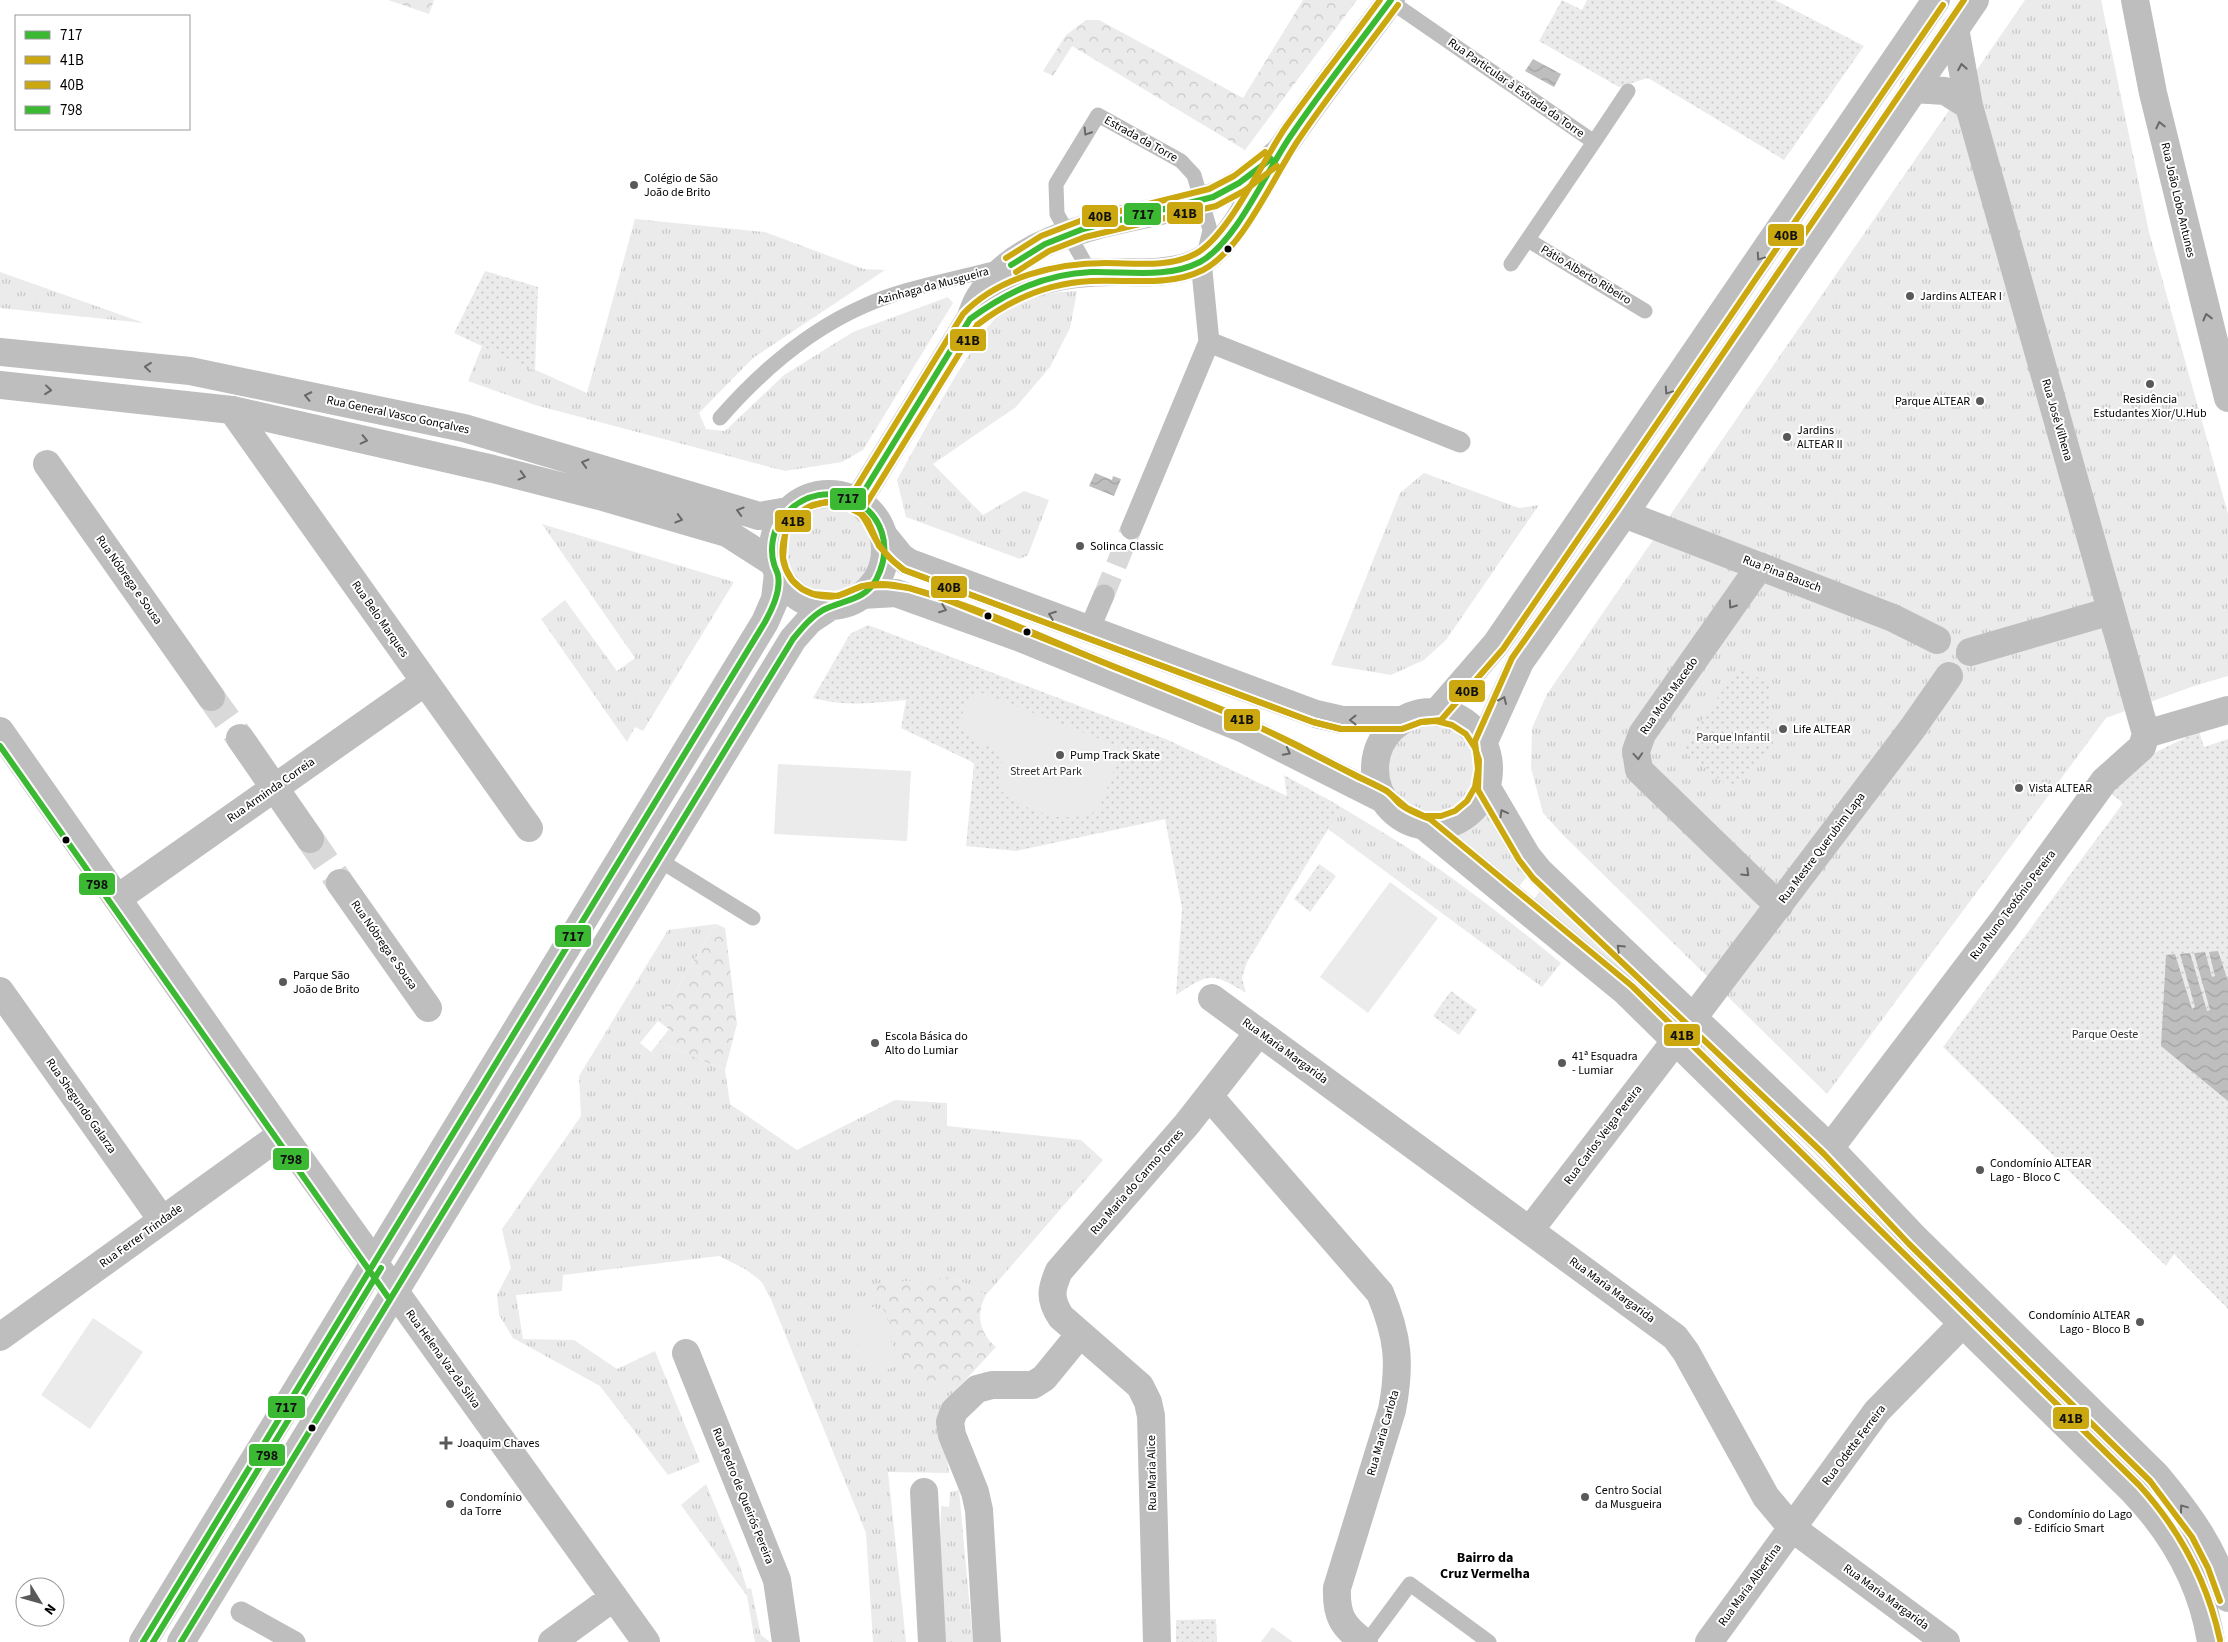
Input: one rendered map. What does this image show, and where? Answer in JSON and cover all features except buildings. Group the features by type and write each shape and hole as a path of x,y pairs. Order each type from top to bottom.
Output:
{"street":[{"path":"1437,712 1496,644 1936,0"},
{"path":"1484,744 1520,662 1624,514 1975,0"},
{"name":"Rua João Lobo Antunes","path":"2135,0 2153,93 2221,348 2228,398"},
{"path":"970,319 1007,292 1023,285 1051,278 1090,272 1169,271 1201,261 1219,246 1250,202 1278,153 1391,1"},
{"name":"Rua José Vilhena","path":"1955,28 1969,106 2146,734"},
{"path":"1914,89 1945,91 1969,106"},
{"path":"858,501 970,319 980,298 1006,269 1030,252 1068,234 1118,220 1202,201 1230,190 1250,177 1278,153"},
{"path":"1131,529 1209,342 1201,261"},
{"path":"1209,342 1460,442"},
{"name":"Rua General Vasco Gonçalves","path":"0,352 190,372 464,428 759,516 788,511"},
{"path":"0,384 232,410 494,469 603,497 727,533 776,568 790,591 809,603 831,606"},
{"name":"Rua Belo Marques","path":"232,410 530,828"},
{"name":"Rua Nóbrega e Sousa","path":"48,464 211,697"},
{"path":"143,1642 765,622 775,599 776,568 773,541 776,530 788,511 806,498 827,493 838,494 858,501 874,516 884,536 900,557 908,562 1316,714 1342,720 1402,720"},
{"name":"Rua Pina Bausch","path":"1624,514 1893,618 1937,640"},
{"path":"181,1642 793,639 810,620 831,606 852,601 862,595 877,579 885,558 884,536"},
{"name":"Rua Moita Macedo","path":"1760,566 1642,734 1636,751 1639,770 1779,906"},
{"path":"862,595 896,593 1023,639 1244,729 1384,800"},
{"path":"1089,630 1104,595"},
{"path":"1970,652 2110,611"},
{"path":"1944,637 1957,637 1963,640 1970,652 1969,664 1966,670 1960,674 1949,676 1936,671 1930,659 1933,645 1937,640 1944,637"},
{"name":"Rua Mestre Querubim Lapa","path":"1693,1018 1912,729 1949,676"},
{"name":"Rua Arminda Correia","path":"118,898 425,682"},
{"path":"2146,734 2228,710"},
{"path":"1437,712 1456,717 1472,728 1484,744 1488,758 1486,786 1480,801 1469,813 1455,821 1440,826 1424,826 1401,817 1384,800 1376,783 1375,765 1379,748 1388,732 1402,720 1419,713 1437,712"},
{"name":"Rua Helena Vaz da Silva","path":"0,731 282,1134 646,1642"},
{"name":"Rua Nuno Teotónio Pereira","path":"1830,1148 2004,919 2104,780 2142,747 2146,734"},
{"path":"240,738 310,839"},
{"path":"1486,786 1526,856 1540,872 1830,1148 1915,1238 2156,1475 2185,1510 2210,1550 2228,1598"},
{"path":"1424,826 1626,992 2154,1513 2178,1549 2197,1589 2211,1642"},
{"name":"Rua Nóbrega e Sousa","path":"340,882 428,1008"},
{"name":"Rua Maria Margarida","path":"1212,998 1675,1337 1686,1352 1766,1497 1792,1528 1946,1642"},
{"name":"Rua Shegundo Galarza","path":"4,1007 162,1220"},
{"name":"Rua Maria do Carmo Torres","path":"1080,1334 1061,1317 1054,1306 1052,1288 1059,1270 1187,1124 1259,1032"},
{"name":"Rua Carlos Veiga Pereira","path":"1530,1230 1676,1040"},
{"name":"Rua Maria Carlota","path":"1209,1096 1380,1293 1391,1320 1397,1347 1398,1380 1392,1410 1337,1588 1337,1607 1343,1624 1365,1642"},
{"name":"Rua Ferrer Trindade","path":"0,1337 282,1134"},
{"name":"Rua Odette Ferreira","path":"1792,1528 1877,1411 1982,1304"},
{"path":"987,1642 979,1510 975,1492 952,1435 950,1422 954,1411 977,1389 992,1385 1033,1385 1044,1378 1080,1334"},
{"name":"Rua Maria Alice","path":"1080,1334 1140,1386 1148,1402 1151,1416 1157,1642"},
{"name":"Rua Pedro de Queirós Pereira","path":"686,1353 777,1580 786,1642"},
{"path":"924,1492 932,1642"},
{"name":"Rua Maria Albertina","path":"1709,1642 1792,1528"},
{"path":"552,1642 614,1598"},
{"path":"241,1612 295,1642"}],"lane":[{"name":"Rua Particular à Estrada da Torre","path":"1391,1 1594,142 1511,264"},
{"path":"1594,142 1628,91"},
{"name":"Estrada da Torre","path":"1090,272 1057,214 1056,184 1098,115 1181,161 1194,175 1210,230 1208,244 1201,261"},
{"name":"Pátio Alberto Ribeiro","path":"1528,240 1645,311"},
{"name":"Azinhaga da Musgueira","path":"720,418 761,374 802,340 864,306 908,291 989,270 1006,269"},
{"path":"658,860 753,918"},
{"path":"1365,1642 1410,1584 1489,1642"}],"green space":[{"path":"388,0 434,0 429,14"},
{"path":"1303,0 1357,0 1245,150 1072,46 1053,76 1043,71 1066,35 1086,20 1099,20 1243,98"},
{"path":"1562,0 1582,10 1587,0 1775,0 1864,46 1784,160 1648,78 1619,87 1539,41"},
{"path":"2025,0 2101,0 2149,232 2228,514 2228,676 2194,686 2106,718 1827,1094 1563,835 1543,813 1531,768 1532,728 1547,694"},
{"path":"635,219 765,232 864,269 885,270 753,358 699,413 706,429 725,431 784,375 853,332 948,297 953,303 863,450 842,462 785,471 535,405 468,381 482,346 587,393"},
{"path":"485,271 538,287 535,371 454,333"},
{"path":"0,272 144,323 0,308"},
{"path":"1077,291 1070,328 1050,367 1016,407 933,464 983,515 1024,491 1049,500 1028,555 1020,559 906,517 897,480 950,385 983,334 998,315 1010,305 1043,295"},
{"path":"1424,473 1519,508 1539,505 1446,640 1424,660 1391,675 1331,665 1400,493"},
{"path":"829,508 852,515 864,527 871,550 864,573 852,585 829,592 806,585 794,573 787,550 794,527 806,515"},
{"path":"542,524 734,582 643,731 635,727 627,742 541,619 565,600 617,671 635,658"},
{"name":"Street Art Park","path":"868,625 1168,740 1287,796 1284,775 1341,807 1247,962 1242,978 1246,993 1225,981 1211,978 1196,982 1176,995 1182,908 1165,819 1016,851 966,846 974,763 901,728 906,700 836,703 813,698 850,634"},
{"name":"Parque Infantil","path":"1738,669 1770,683 1773,745 1733,790 1681,749"},
{"name":"Pump Track Skate","path":"982,693 1118,746 1120,755 1099,809 1085,815 1059,817 1027,807 1004,794 999,781 1002,766 1001,756 995,750 971,737 963,728 962,717 968,699 973,694"},
{"path":"1432,723 1449,727 1464,736 1473,751 1477,768 1473,785 1464,800 1449,809 1432,813 1415,809 1400,800 1391,785 1387,768 1391,751 1400,736 1415,727"},
{"name":"Parque Oeste","path":"2199,731 2204,747 2228,739 2228,1309 2174,1254 2166,1266 1943,1047 2123,803 2109,792 2148,756"},
{"path":"778,764 911,771 907,841 774,834"},
{"path":"1324,797 1414,852 1458,882 1561,963 1542,987 1328,829 1247,962"},
{"path":"1487,814 1529,874 1518,888 1456,835 1474,824"},
{"path":"1319,864 1336,876 1310,912 1294,899"},
{"path":"1390,882 1438,918 1368,1013 1320,977"},
{"path":"1543,887 1706,1049 1703,1052 1534,899"},
{"path":"716,924 658,1021 640,1043 651,1052 659,1042 725,1070 730,1104 797,1150 895,1100 947,1103 947,1126 1081,1140 1103,1160 986,1295 953,1277 916,1381 957,1389 940,1407 949,1473 888,1472 906,1642 873,1642 866,1533 770,1297 761,1281 745,1269 719,1256 563,1275 562,1291 516,1295 523,1339 574,1340 617,1369 655,1351 700,1462 668,1475 600,1386 513,1338 499,1315 497,1295 511,1268 502,1229 581,1116 579,1076 668,930"},
{"path":"716,924 725,928 737,1024 725,1070 659,1042 669,1029 658,1021"},
{"path":"1451,991 1477,1010 1459,1035 1433,1016"},
{"path":"953,1277 986,1295 981,1309 981,1323 986,1336 996,1347 957,1389 916,1382 872,1284"},
{"path":"875,1306 901,1363 872,1377 846,1319"},
{"path":"93,1318 143,1352 90,1429 41,1395"},
{"path":"706,1484 740,1566 747,1589 751,1588 761,1635 770,1642 755,1642 747,1596 681,1505"},
{"path":"959,1490 973,1642 937,1642 941,1506 949,1507 950,1492"},
{"path":"1216,1619 1217,1642 1176,1642 1176,1620"},
{"path":"1272,1627 1293,1642 1261,1642"}],"water":[{"path":"1533,59 1561,74 1554,87 1525,71"},
{"path":"1095,473 1112,480 1113,476 1121,479 1114,496 1089,486"},
{"path":"2218,951 2228,981 2228,1101 2161,1046 2166,955 2175,954 2192,1009 2195,1007 2180,954 2190,953 2207,1011 2210,1010 2194,953 2205,952 2212,977 2215,976 2209,952"}],"tunnel":[{"path":"1104,595 1131,529"},
{"path":"211,697 240,738"},
{"path":"310,839 340,883"}],"transit line":[{"name":"40B","path":"851,496 963,314 977,301 993,290 1010,282 1048,269 1106,263 1163,263 1195,254 1207,245 1220,232 1232,215 1285,128 1380,0"},
{"name":"717","path":"858,501 970,319 984,309 1027,286 1058,276 1091,272 1146,273 1174,271 1200,262 1214,252 1239,222 1282,149 1304,117 1391,0"},
{"name":"40B","path":"1943,5 1503,649 1441,720 1421,722 1402,729 1341,729 1313,722 904,570 879,546 868,521 863,515 842,504 826,502 811,506 799,513 791,522 785,533 783,558 786,569 792,580 802,589 813,594 838,596 862,586 886,585 909,588 947,600 1231,713 1387,791 1407,808 1424,816 1441,816 1455,811 1467,801 1475,787 1478,769 1475,741 1512,658 1617,509 1964,0"},
{"name":"41B","path":"865,506 977,325 1016,300 1059,285 1091,281 1176,279 1203,270 1218,260 1244,229 1299,139 1398,5"},
{"name":"40B","path":"1006,258 1041,236 1080,221 1209,189 1234,176 1265,152"},
{"name":"717","path":"1011,265 1045,244 1083,229 1213,197 1239,183 1271,159"},
{"name":"41B","path":"1016,272 1049,251 1085,237 1216,206 1244,191 1277,166"},
{"name":"717","path":"143,1642 765,622 773,606 779,581 774,565 772,548 774,536 781,520 799,503 818,495 839,495 857,502 872,515 882,533 884,554 877,578 872,586 860,596 823,610 807,623 793,639 181,1642"},
{"name":"41B","path":"2220,1601 2208,1568 2192,1537 2150,1481 1909,1244 1824,1154 1533,878 1519,860 1478,790 1479,760 1475,748 1466,734 1452,725 1436,721 1421,722 1402,729 1341,729 1313,722 904,570 882,549 862,515 852,507 835,503 816,504 800,512 789,525 784,541 783,557 788,573 799,586 816,595 829,597 866,585 891,585 934,595 982,612 1275,734 1382,788 1404,807 1430,819 1632,986 2139,1485 2167,1520 2190,1557 2208,1597 2220,1640"},
{"name":"798","path":"0,746 388,1297"},
{"name":"798","path":"153,1642 381,1268"}],"place":[{"name":"Colégio de São João de Brito","path":"634,185"},
{"name":"Jardins ALTEAR I","path":"1910,296"},
{"name":"Residência Estudantes Xior/U.Hub","path":"2150,384"},
{"name":"Parque ALTEAR","path":"1980,401"},
{"name":"Jardins ALTEAR II","path":"1787,437"},
{"name":"Solinca Classic","path":"1080,546"},
{"name":"Life ALTEAR","path":"1783,729"},
{"name":"Pump Track Skate","path":"1060,755"},
{"name":"Vista ALTEAR","path":"2019,788"},
{"name":"Parque São João de Brito","path":"283,982"},
{"name":"Escola Básica do Alto do Lumiar","path":"875,1043"},
{"name":"41ª Esquadra - Lumiar","path":"1562,1063"},
{"name":"Condomínio ALTEAR Lago - Bloco C","path":"1980,1170"},
{"name":"Condomínio ALTEAR Lago - Bloco B","path":"2140,1322"},
{"name":"Joaquim Chaves","path":"446,1443"},
{"name":"Centro Social da Musgueira","path":"1585,1497"},
{"name":"Condomínio da Torre","path":"450,1504"},
{"name":"Condomínio do Lago - Edifício Smart","path":"2018,1521"}],"district":[{"name":"Bairro da Cruz Vermelha","path":"1485,1566"}]}
